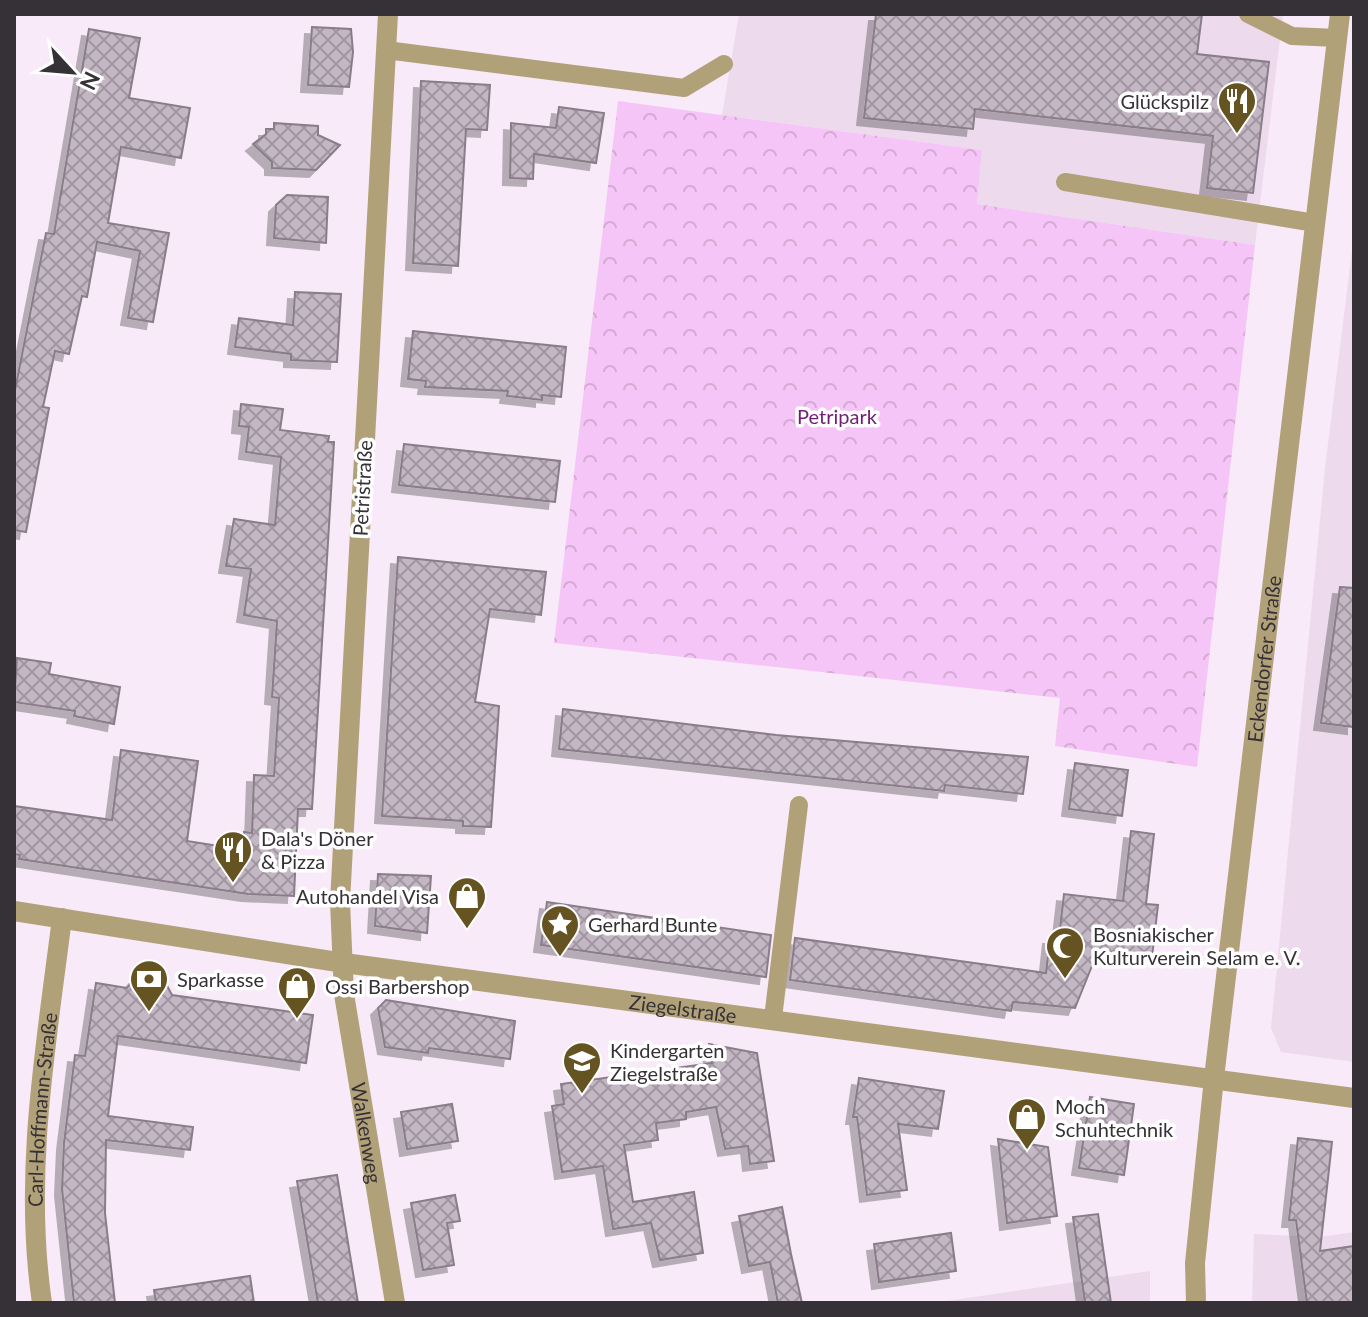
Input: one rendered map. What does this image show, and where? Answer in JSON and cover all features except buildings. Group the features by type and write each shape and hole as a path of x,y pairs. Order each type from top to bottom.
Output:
{"street":[{"name":"Petristraße","path":"344,963 340,902 388,14"},
{"name":"Eckendorfer Straße","path":"1196,1303 1195,1263 1214,1078 1340,14"},
{"name":"Ziegelstraße","path":"14,911 344,963 1354,1098"},
{"name":"Carl-Hoffmann-Straße","path":"42,1303 36,1262 34,1144 62,918"},
{"name":"Walkenweg","path":"344,963 344,994 395,1303"}],"lane":[{"path":"1248,14 1292,36 1337,38"},
{"path":"386,50 684,88 724,64"},
{"path":"1065,182 1315,223"},
{"path":"773,1018 799,805"}],"shaded area":[{"path":"739,14 1283,14 1255,245 977,204 982,150 722,115"},
{"path":"1354,234 1354,1062 1281,1052 1271,1028 1325,468"},
{"path":"1354,1232 1354,1303 1252,1303 1254,1234 1320,1237"},
{"path":"1150,1271 1150,1303 933,1303 1082,1281"}],"green space":[{"name":"Petripark","path":"618,101 982,150 977,204 1255,245 1197,767 1055,746 1060,698 554,643"}],"place":[{"name":"Glückspilz","path":"1237,135"},
{"name":"Dala's Döner & Pizza","path":"233,884"},
{"name":"Autohandel Visa","path":"467,930"},
{"name":"Gerhard Bunte","path":"560,958"},
{"name":"Bosniakischer Kulturverein Selam e. V.","path":"1065,980"},
{"name":"Sparkasse","path":"149,1013"},
{"name":"Ossi Barbershop","path":"297,1020"},
{"name":"Kindergarten Ziegelstraße","path":"582,1095"},
{"name":"Moch Schuhtechnik","path":"1027,1151"}]}
